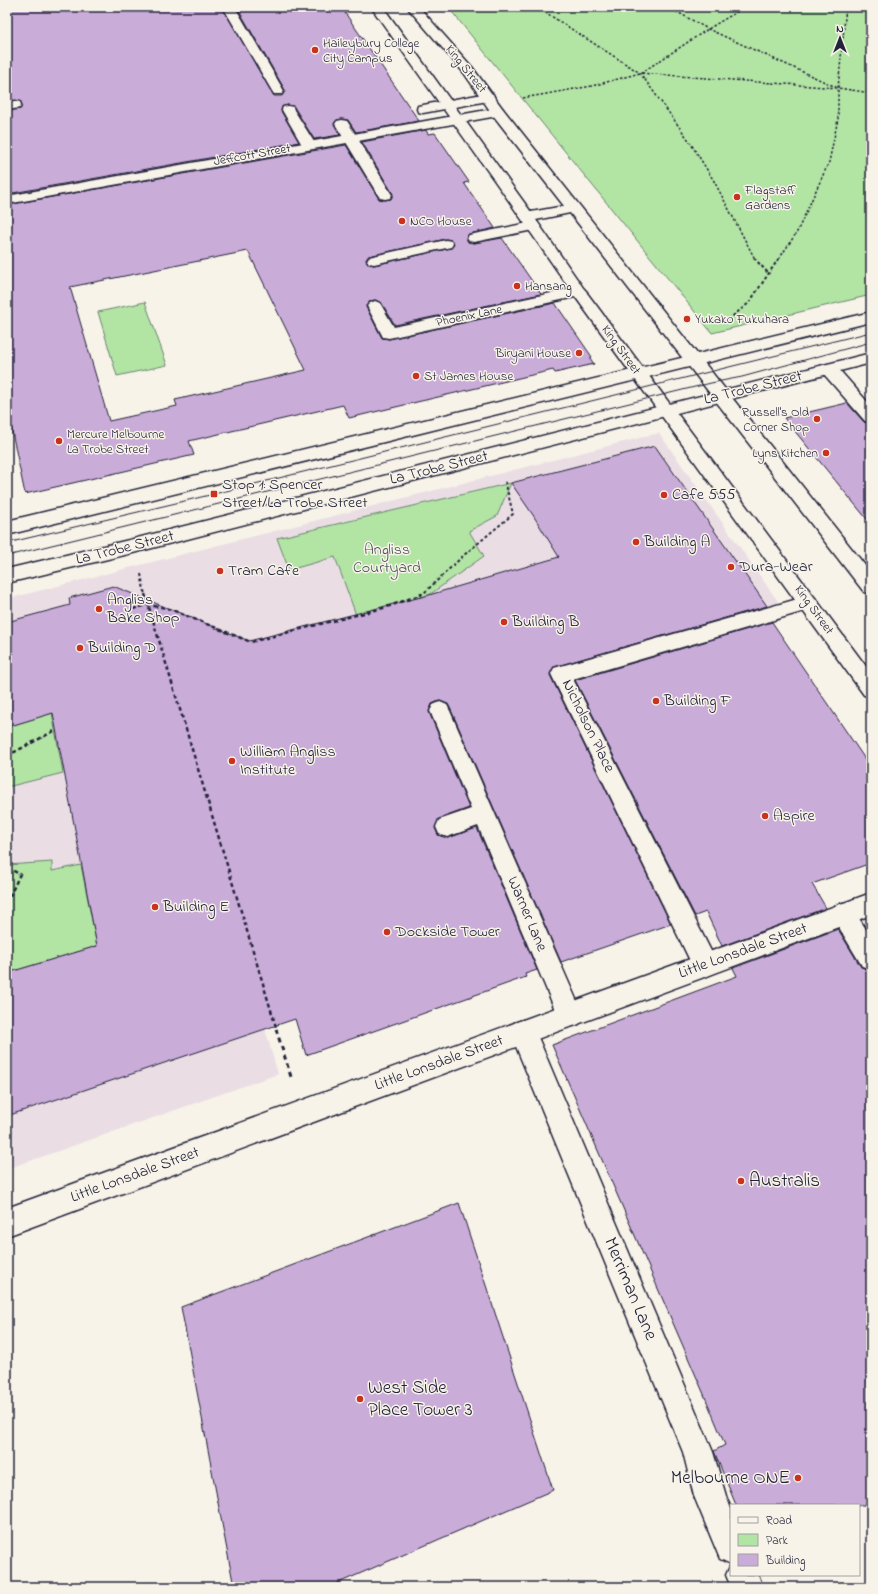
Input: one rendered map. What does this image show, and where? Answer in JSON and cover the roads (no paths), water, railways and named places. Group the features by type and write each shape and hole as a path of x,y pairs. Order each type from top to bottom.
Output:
{"main road":[{"path":"229,7 278,91"},
{"path":"379,10 406,9"},
{"name":"King Street","path":"406,9 468,70 498,112 871,587"},
{"name":"King Street","path":"379,10 579,292 871,689"},
{"path":"410,112 488,97"},
{"path":"288,110 309,145"},
{"name":"Jeffcott Street","path":"7,200 350,137 498,112"},
{"path":"328,127 357,122"},
{"path":"342,124 385,195"},
{"name":"Jeffcott Street","path":"286,135 315,129"},
{"path":"474,238 574,208"},
{"path":"374,260 446,244"},
{"name":"Phoenix Lane","path":"375,306 389,333 579,292"},
{"path":"7,528 871,317"},
{"name":"La Trobe Street","path":"7,576 133,546 871,358"},
{"path":"829,369 871,417"},
{"name":"Nicholson Place","path":"705,965 561,674 808,603"},
{"name":"Warner Lane","path":"440,710 570,1015"},
{"path":"447,827 484,814"},
{"name":"Little Lonsdale Street","path":"7,1222 871,904"},
{"path":"843,914 871,958"},
{"name":"Merriman Lane","path":"523,1032 698,1452 710,1496 730,1546"},
{"path":"742,1576 747,1587"}],"tram line":[{"path":"7,543 214,494 871,332"},
{"path":"7,556 711,383 742,377 871,342"}],"place":[{"name":"Haileybury College City Campus","path":"315,50"},
{"name":"Flagstaff Gardens","path":"737,197"},
{"name":"NCO House","path":"402,221"},
{"name":"Hansang","path":"517,286"},
{"name":"Yukako Fukuhara","path":"687,319"},
{"name":"Biryani House","path":"579,353"},
{"name":"St James House","path":"416,376"},
{"name":"Russell's Old Corner Shop","path":"817,419"},
{"name":"Mercure Melbourne La Trobe Street","path":"59,441"},
{"name":"Lyns Kitchen","path":"826,453"},
{"name":"Stop 1: Spencer Street/La Trobe Street","path":"214,494"},
{"name":"Cafe 555","path":"664,495"},
{"name":"Building A","path":"636,542"},
{"name":"Dura-Wear","path":"731,567"},
{"name":"Tram Cafe","path":"220,571"},
{"name":"Angliss Bake Shop","path":"99,609"},
{"name":"Building B","path":"504,622"},
{"name":"Building D","path":"80,648"},
{"name":"Building F","path":"656,701"},
{"name":"William Angliss Institute","path":"232,761"},
{"name":"Aspire","path":"765,816"},
{"name":"Building E","path":"155,907"},
{"name":"Dockside Tower","path":"387,932"},
{"name":"Australis","path":"741,1181"},
{"name":"West Side Place Tower 3","path":"360,1399"},
{"name":"Melbourne ONE","path":"798,1478"}],"park label":[{"name":"Angliss Courtyard","path":"387,559"}]}
